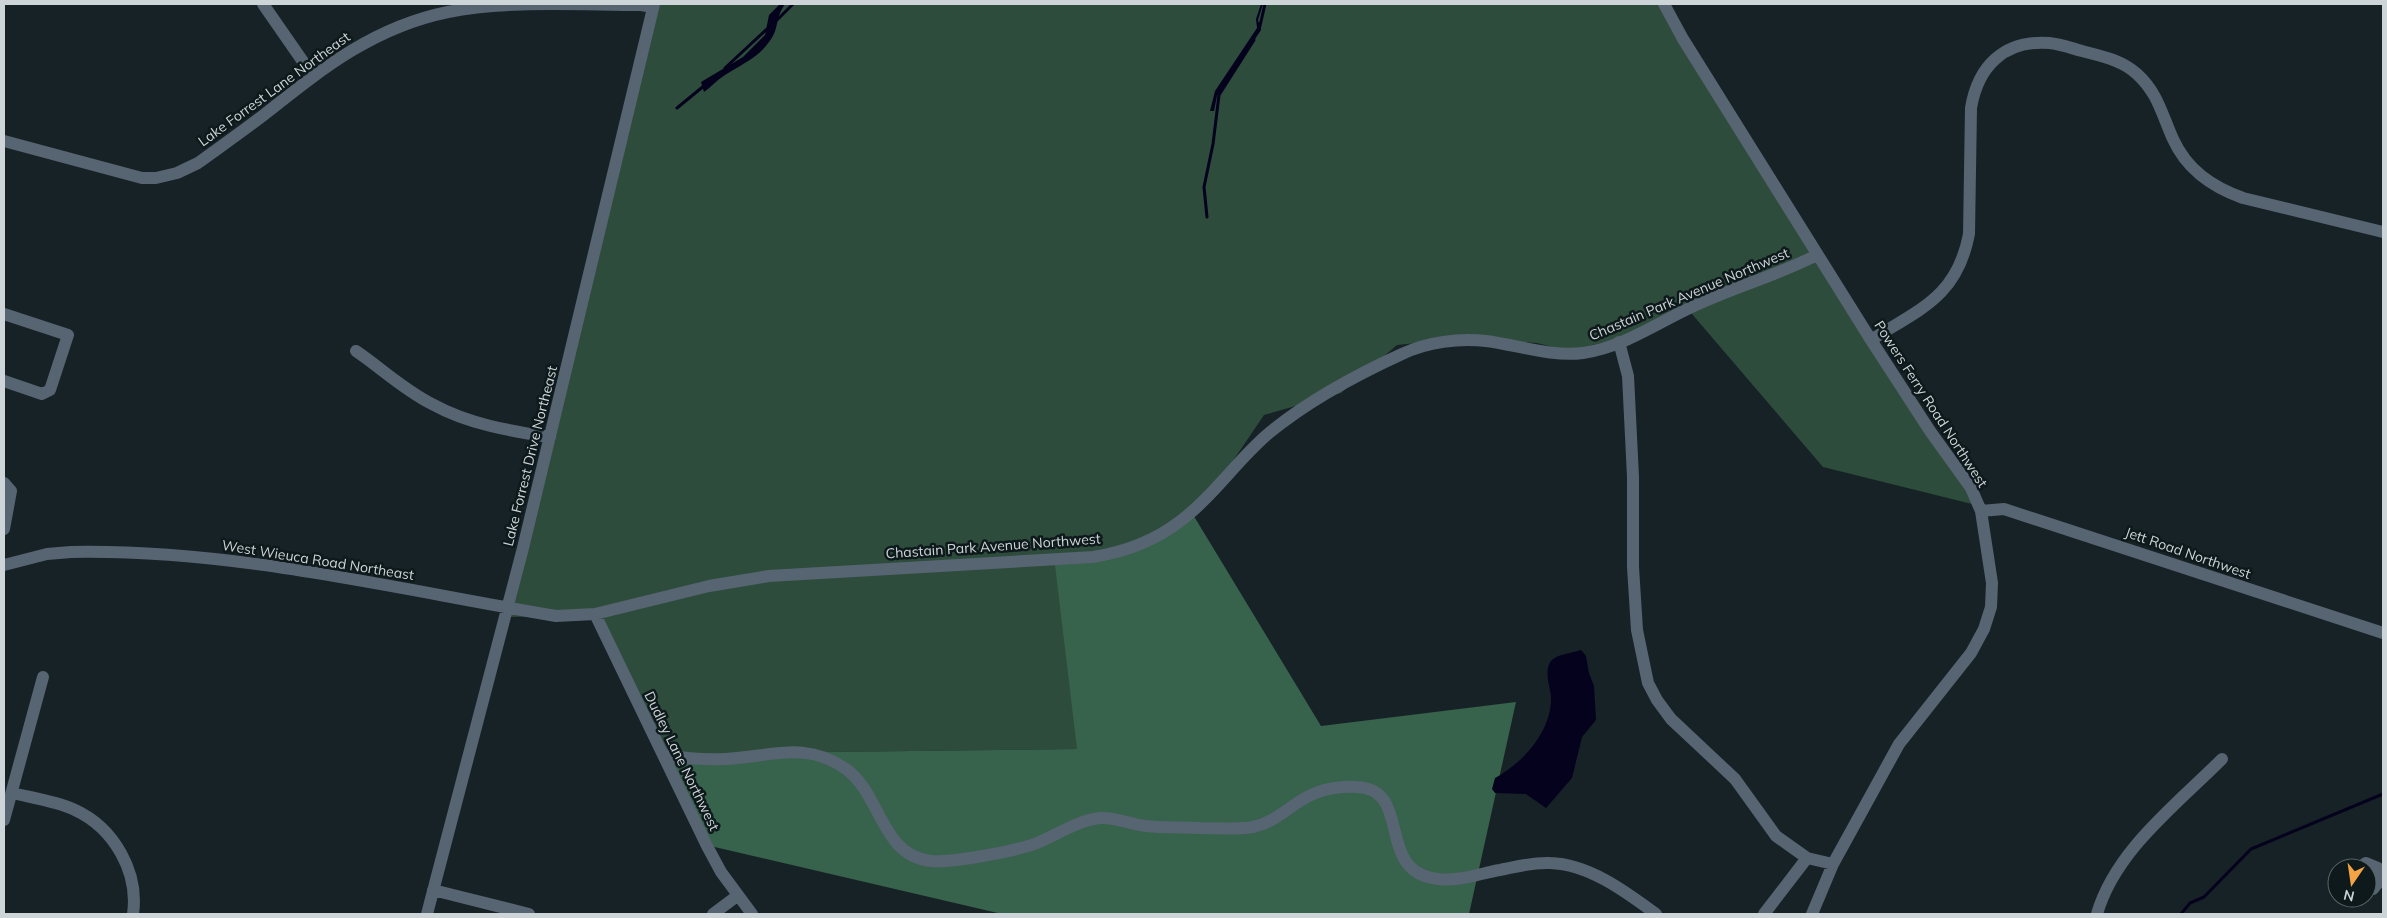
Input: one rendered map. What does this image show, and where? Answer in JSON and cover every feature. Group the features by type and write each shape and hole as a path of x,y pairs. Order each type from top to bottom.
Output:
{"street":[{"path":"263,4 313,76"},
{"name":"Powers Ferry Road Northwest","path":"1664,4 1683,39 1817,255 1930,431 1971,488 1981,510 1992,583 1991,607 1984,629 1970,653 1899,744 1833,864 1812,914"},
{"name":"Lake Forrest Lane Northeast","path":"4,141 128,175 156,178 177,174 198,163 343,54 377,35 412,21 448,12 501,5 654,5"},
{"name":"Lake Forrest Drive Northeast","path":"427,914 550,437 654,5"},
{"path":"1871,340 1934,300 1947,288 1958,272 1966,254 1969,234 1971,108 1974,90 1983,72 1996,58 2014,47 2032,43 2050,43 2105,56 2120,62 2135,72 2157,98 2173,139 2184,158 2201,177 2223,191 2243,198 2383,232"},
{"name":"Chastain Park Avenue Northwest","path":"507,608 556,616 595,614 709,586 769,576 1093,557 1118,553 1142,544 1180,522 1249,450 1293,414 1327,393 1403,353 1430,344 1458,340 1486,341 1523,349 1568,354 1594,351 1619,342 1703,302 1817,255"},
{"path":"4,314 68,335 50,390 42,394 4,381"},
{"path":"1619,342 1628,376 1633,477 1633,567 1637,630 1648,683 1657,700 1672,719 1735,779 1776,836 1807,858 1833,864"},
{"path":"356,351 407,388 439,408 462,418 506,430 550,437"},
{"path":"4,483 11,491 4,529"},
{"name":"Jett Road Northwest","path":"1981,510 2004,509 2383,634"},
{"name":"West Wieuca Road Northeast","path":"4,565 48,554 71,552 219,559 292,569 507,608"},
{"name":"Dudley Lane Northwest","path":"595,614 707,846 737,896 752,914"},
{"path":"4,820 43,677"},
{"path":"663,755 723,760 793,751 825,757 844,768 861,783 897,846 914,857 934,862 1019,849 1084,822 1099,818 1149,826 1252,827 1274,820 1306,797 1319,792 1346,788 1365,788 1378,794 1387,803 1392,814 1400,853 1410,867 1424,876 1447,880 1535,863 1552,862 1586,871 1612,885 1656,914"},
{"path":"2097,914 2114,872 2128,853 2222,759"},
{"path":"12,793 76,810 104,829 115,843 131,875 134,914"},
{"path":"1764,914 1807,858"},
{"path":"2377,868 2381,879 2377,885"},
{"path":"433,890 529,914"},
{"path":"713,914 737,896"}],"green space":[{"path":"655,4 1666,4 1980,506 1823,467 1686,307 1616,339 1569,351 1537,343 1466,338 1397,345 1341,393 1264,415 1205,502 1192,513 1077,749 667,754 598,615 508,617"},
{"path":"1192,513 1321,726 1516,702 1469,914 1002,914 706,845 667,754 1077,749 1055,565 1109,559"}],"water":[{"path":"780,4 785,4 779,15 775,32 765,48 722,77 704,92 701,82 743,57 765,35 769,15"},
{"path":"1261,4 1263,4 1258,20 1261,30 1217,96 1214,111 1210,111 1215,91 1257,28 1256,19"},
{"path":"1581,650 1586,656 1594,686 1596,720 1582,737 1572,778 1546,808 1526,794 1495,793 1492,789 1495,778 1516,764 1525,755 1534,745 1547,722 1551,697 1547,673 1549,664 1558,656"}],"waterway":[{"path":"775,22 793,4"},
{"path":"1259,30 1265,4"},
{"path":"725,68 768,28"},
{"path":"1207,217 1204,187 1213,144 1219,95 1254,40"},
{"path":"677,108 705,85"},
{"path":"2181,914 2190,903 2204,897 2251,849 2383,794"}]}
